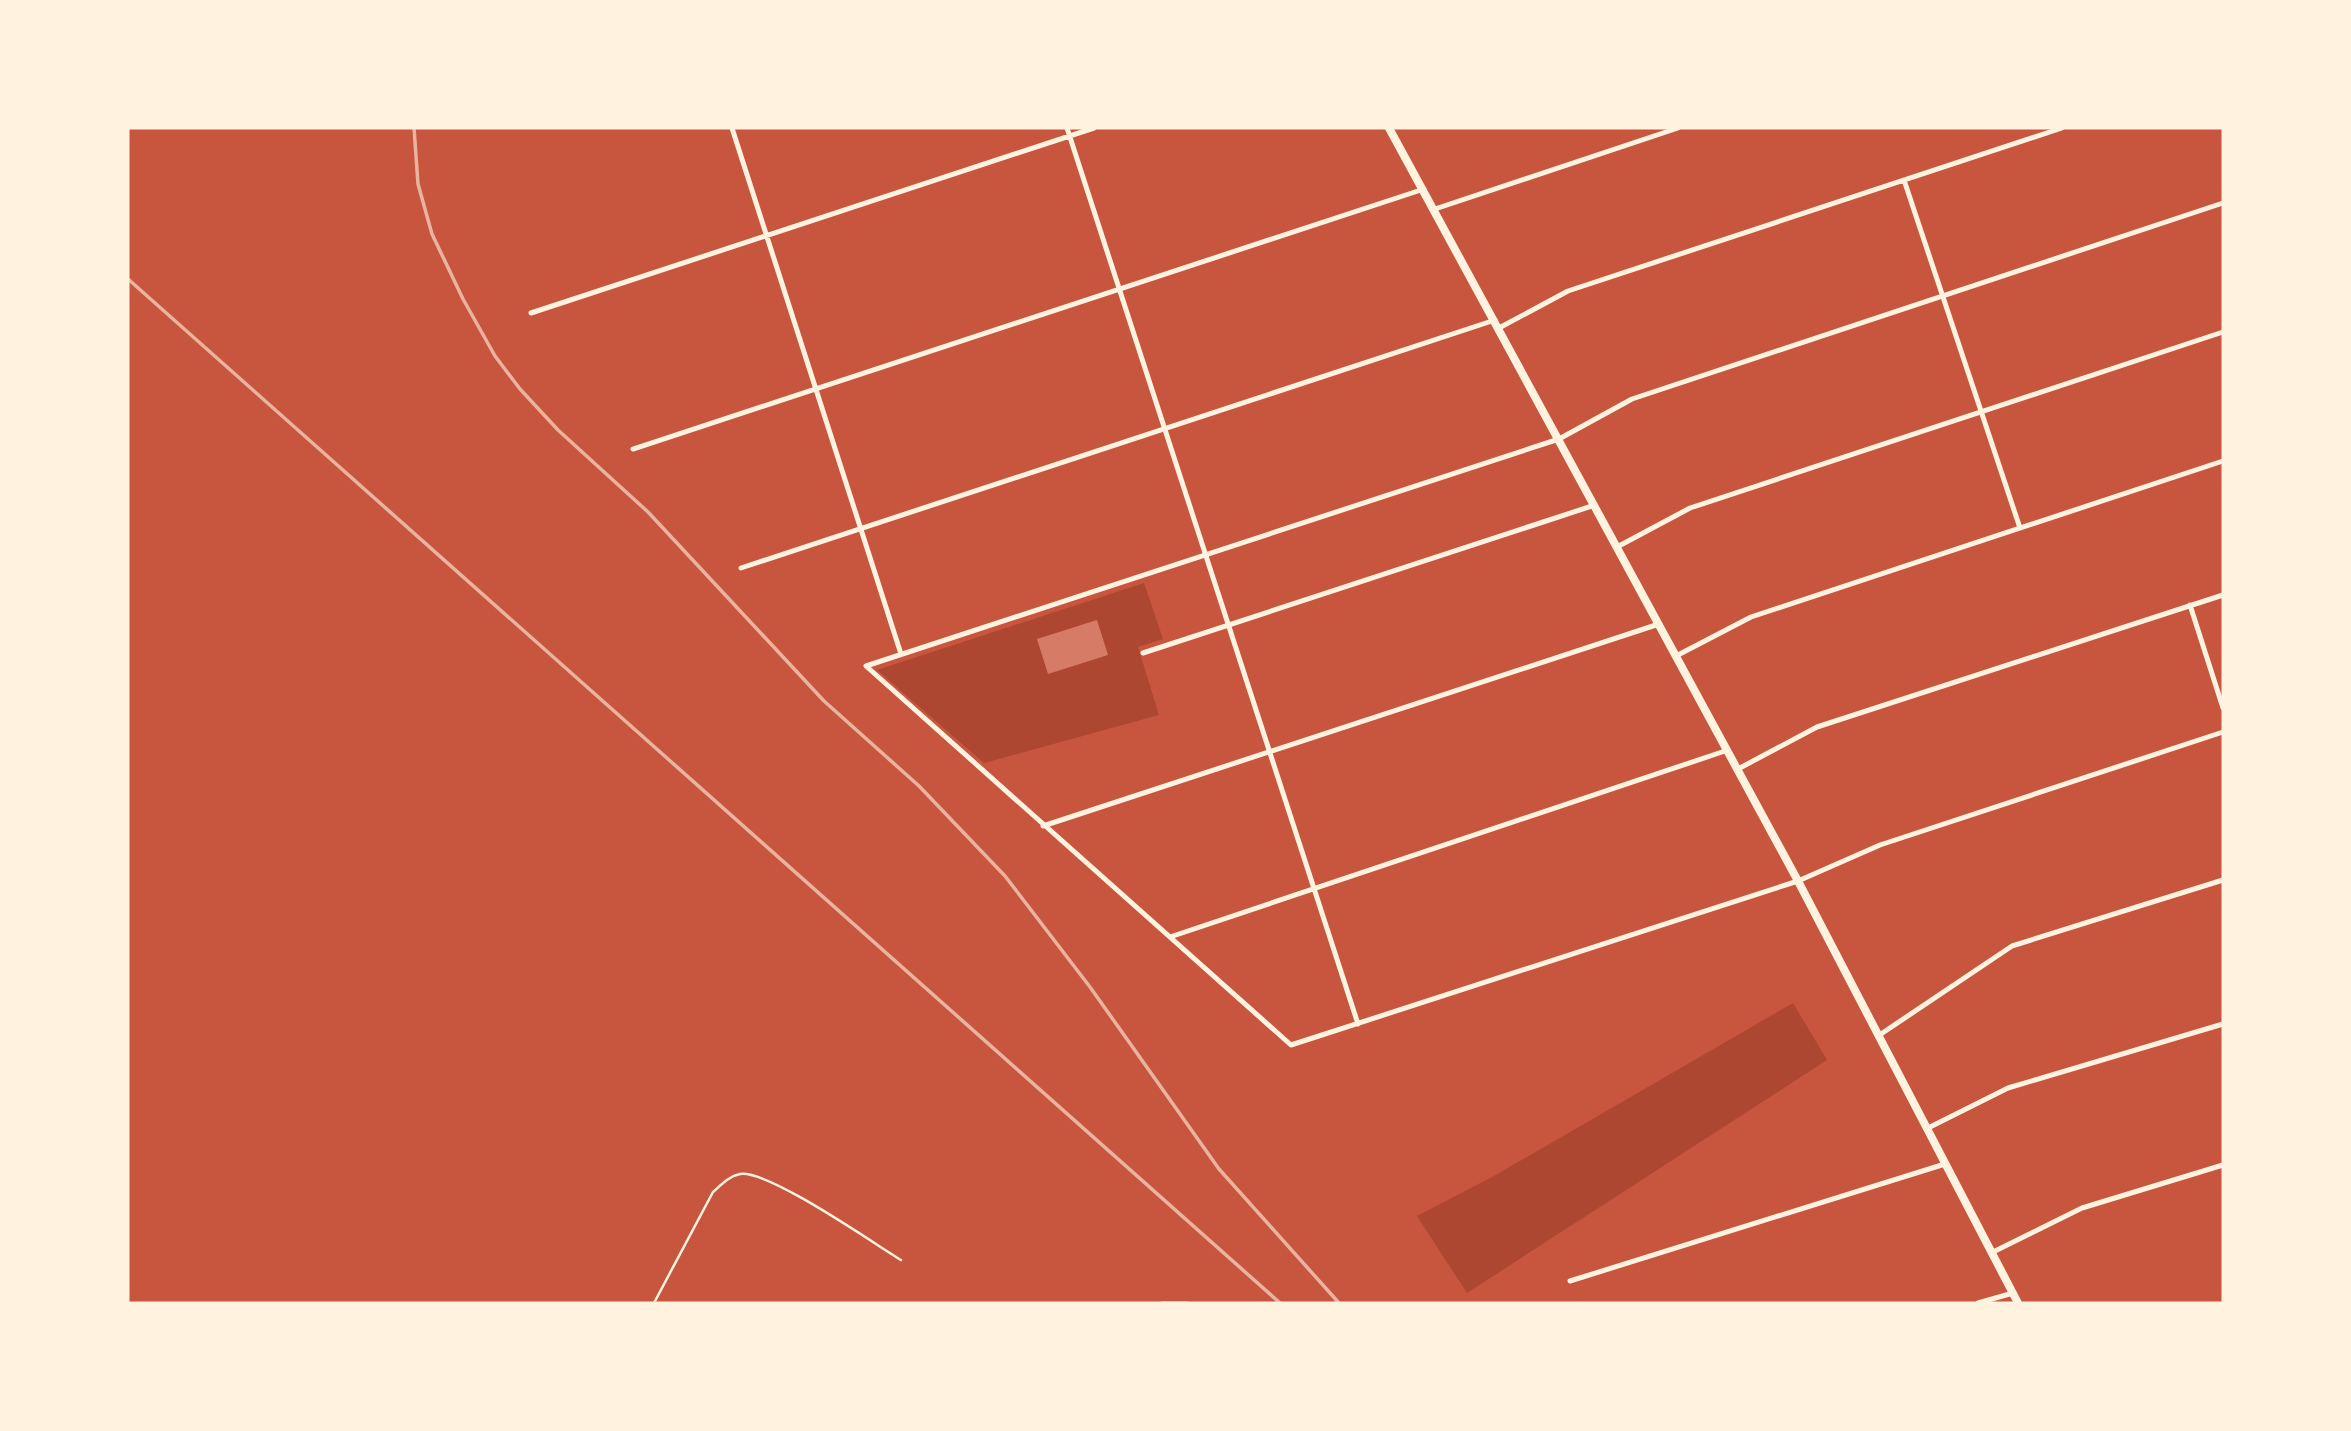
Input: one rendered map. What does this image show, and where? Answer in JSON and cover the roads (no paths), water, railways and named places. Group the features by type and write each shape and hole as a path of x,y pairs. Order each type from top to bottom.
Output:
{"main road":[{"path":"1389,128 1728,750 2018,1303"}],"street":[{"path":"732,128 901,654"},
{"path":"1067,128 1358,1024"},
{"path":"531,313 1094,128"},
{"path":"1435,209 1678,128"},
{"path":"741,568 1163,429 1497,324 1568,291 2062,128"},
{"path":"1904,180 2020,528"},
{"path":"633,449 1424,189"},
{"path":"2223,203 1632,399 1559,439 866,666 1290,1045 1798,881 1880,845 2223,733"},
{"path":"1617,547 1690,508 2223,332"},
{"path":"1676,656 1751,617 2223,461"},
{"path":"1143,653 1595,505"},
{"path":"1738,769 1817,727 2223,595"},
{"path":"2190,606 2223,708"},
{"path":"1043,826 1659,624"},
{"path":"1170,937 1728,750"},
{"path":"1878,1036 2012,946 2223,880"},
{"path":"1926,1129 2008,1088 2223,1024"},
{"path":"1570,1281 1945,1164"},
{"path":"1992,1253 2082,1208 2223,1165"},
{"path":"1978,1303 2013,1293"}],"lane":[{"path":"654,1303 713,1192 725,1180 741,1174 767,1178 901,1260"}],"railway":[{"path":"414,128 418,184 432,234 463,299 495,356 520,389 558,430 648,512 824,701 919,786 1005,876 1090,987 1219,1169 1339,1303"},
{"path":"128,279 1280,1303"},
{"path":"1162,1303 1187,1303"}]}
